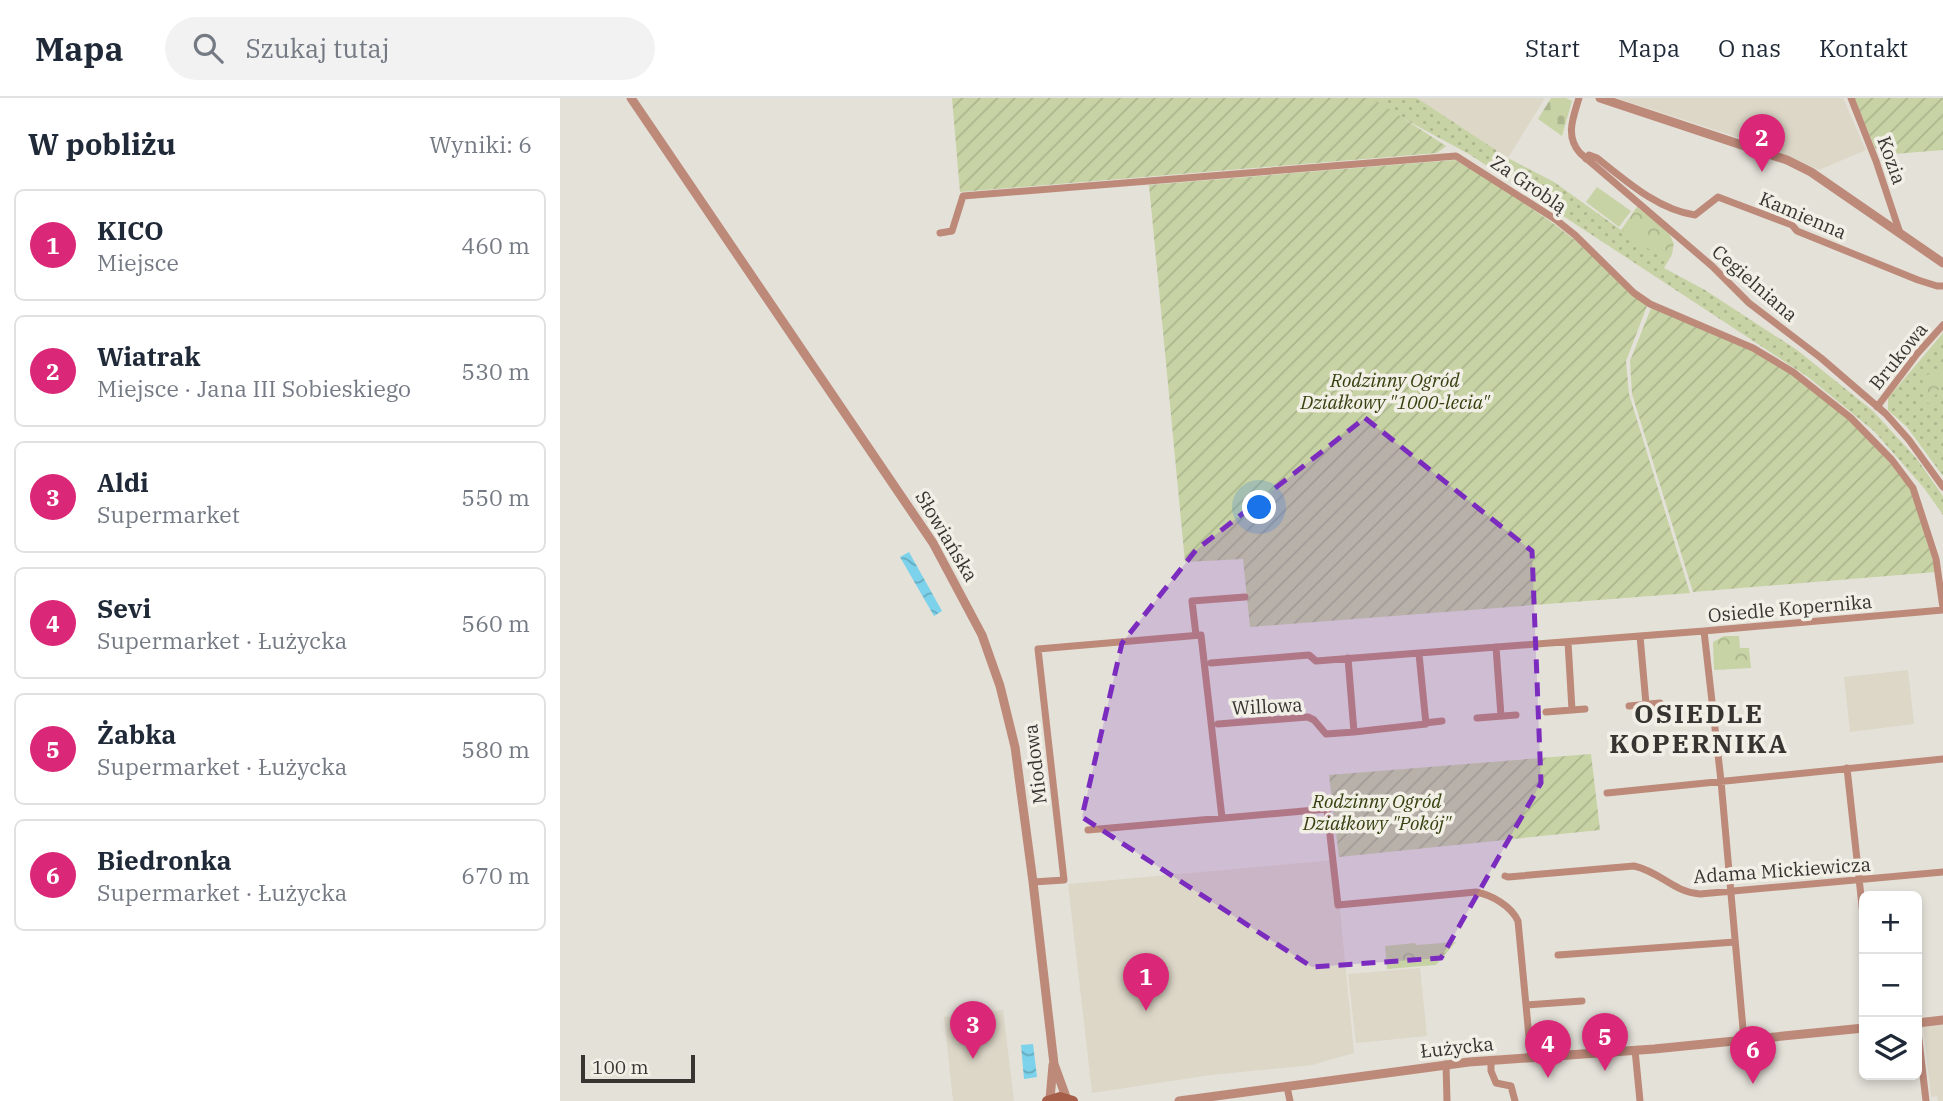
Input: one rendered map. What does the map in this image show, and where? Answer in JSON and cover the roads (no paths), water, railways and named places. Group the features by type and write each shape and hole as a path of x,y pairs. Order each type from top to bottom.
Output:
{"main road":[{"path":"1049,1100 1069,1099"}],"street":[{"name":"Słowiańska","path":"631,98 933,543 982,635 1007,711 1019,768 1054,1063 1049,1100"},
{"name":"Cegielniana","path":"1579,98 1572,119 1571,135 1573,145 1586,159 1712,266 1749,303 1821,358 1877,407 1909,440 1943,487"},
{"path":"1600,98 1787,160 1811,172 1943,263"},
{"name":"Kozia","path":"1851,98 1877,161 1900,233"},
{"name":"Kamienna","path":"1586,159 1588,155 1597,158 1640,190 1674,209 1692,215 1704,210 1718,197 1792,225 1797,230 1917,280 1943,286"},
{"name":"Za Groblą","path":"940,233 952,231 964,196 1457,156 1555,219 1634,293 1650,304 1753,348 1793,372 1851,418 1892,460 1913,488 1936,559 1943,609"},
{"name":"Brukowa","path":"1877,407 1943,325"},
{"path":"1222,818 1201,635 1196,635 1192,601 1245,597"},
{"name":"Osiedle Kopernika","path":"1211,663 1309,655 1316,661 1419,654 1943,609"},
{"path":"1704,631 1721,780 1744,1040"},
{"name":"Miodowa","path":"1033,882 1064,880 1038,649 1196,635"},
{"path":"1640,636 1646,705"},
{"path":"1568,642 1572,710"},
{"path":"1496,647 1501,716"},
{"path":"1419,654 1425,723"},
{"path":"1348,658 1354,732 1442,721"},
{"path":"1629,706 1660,703"},
{"path":"1546,712 1585,709"},
{"path":"1477,718 1516,715"},
{"name":"Willowa","path":"1218,724 1308,718 1314,720 1326,734 1354,732"},
{"path":"1607,793 1943,759"},
{"path":"1847,768 1860,891"},
{"path":"1088,831 1327,809 1338,905 1476,892 1486,894 1515,914 1518,921 1531,1058"},
{"name":"Adama Mickiewicza","path":"1505,876 1634,866 1647,869 1688,893 1731,892 1943,872"},
{"path":"1558,955 1735,942"},
{"path":"1526,1005 1581,1001"},
{"path":"1922,1022 1943,1020"},
{"name":"Łużycka","path":"1179,1101 1446,1064 1635,1051 1859,1028"},
{"path":"1635,1051 1640,1101"},
{"path":"1491,1060 1491,1071 1496,1083 1511,1086 1515,1101"},
{"name":"Słowiańska","path":"1054,1063 1069,1099"},
{"path":"1446,1064 1447,1101"},
{"path":"1922,1066 1926,1101"},
{"path":"1287,1087 1290,1101"}],"water":[{"path":"909,552 942,611 934,616 900,557"},
{"path":"1033,1044 1037,1077 1024,1079 1021,1045"}],"place":[{"name":"Wiatrak","path":"1762,172"},
{"name":"KICO","path":"1146,1011"},
{"name":"Aldi","path":"973,1059"},
{"name":"Żabka","path":"1605,1071"},
{"name":"Sevi","path":"1548,1078"},
{"name":"Biedronka","path":"1753,1084"}],"district":[{"name":"OSIEDLE KOPERNIKA","path":"1699,728"}],"park label":[{"name":"Rodzinny Ogród Działkowy \"1000-lecia\"","path":"1395,391"},
{"name":"Rodzinny Ogród Działkowy \"Pokój\"","path":"1377,812"}]}
